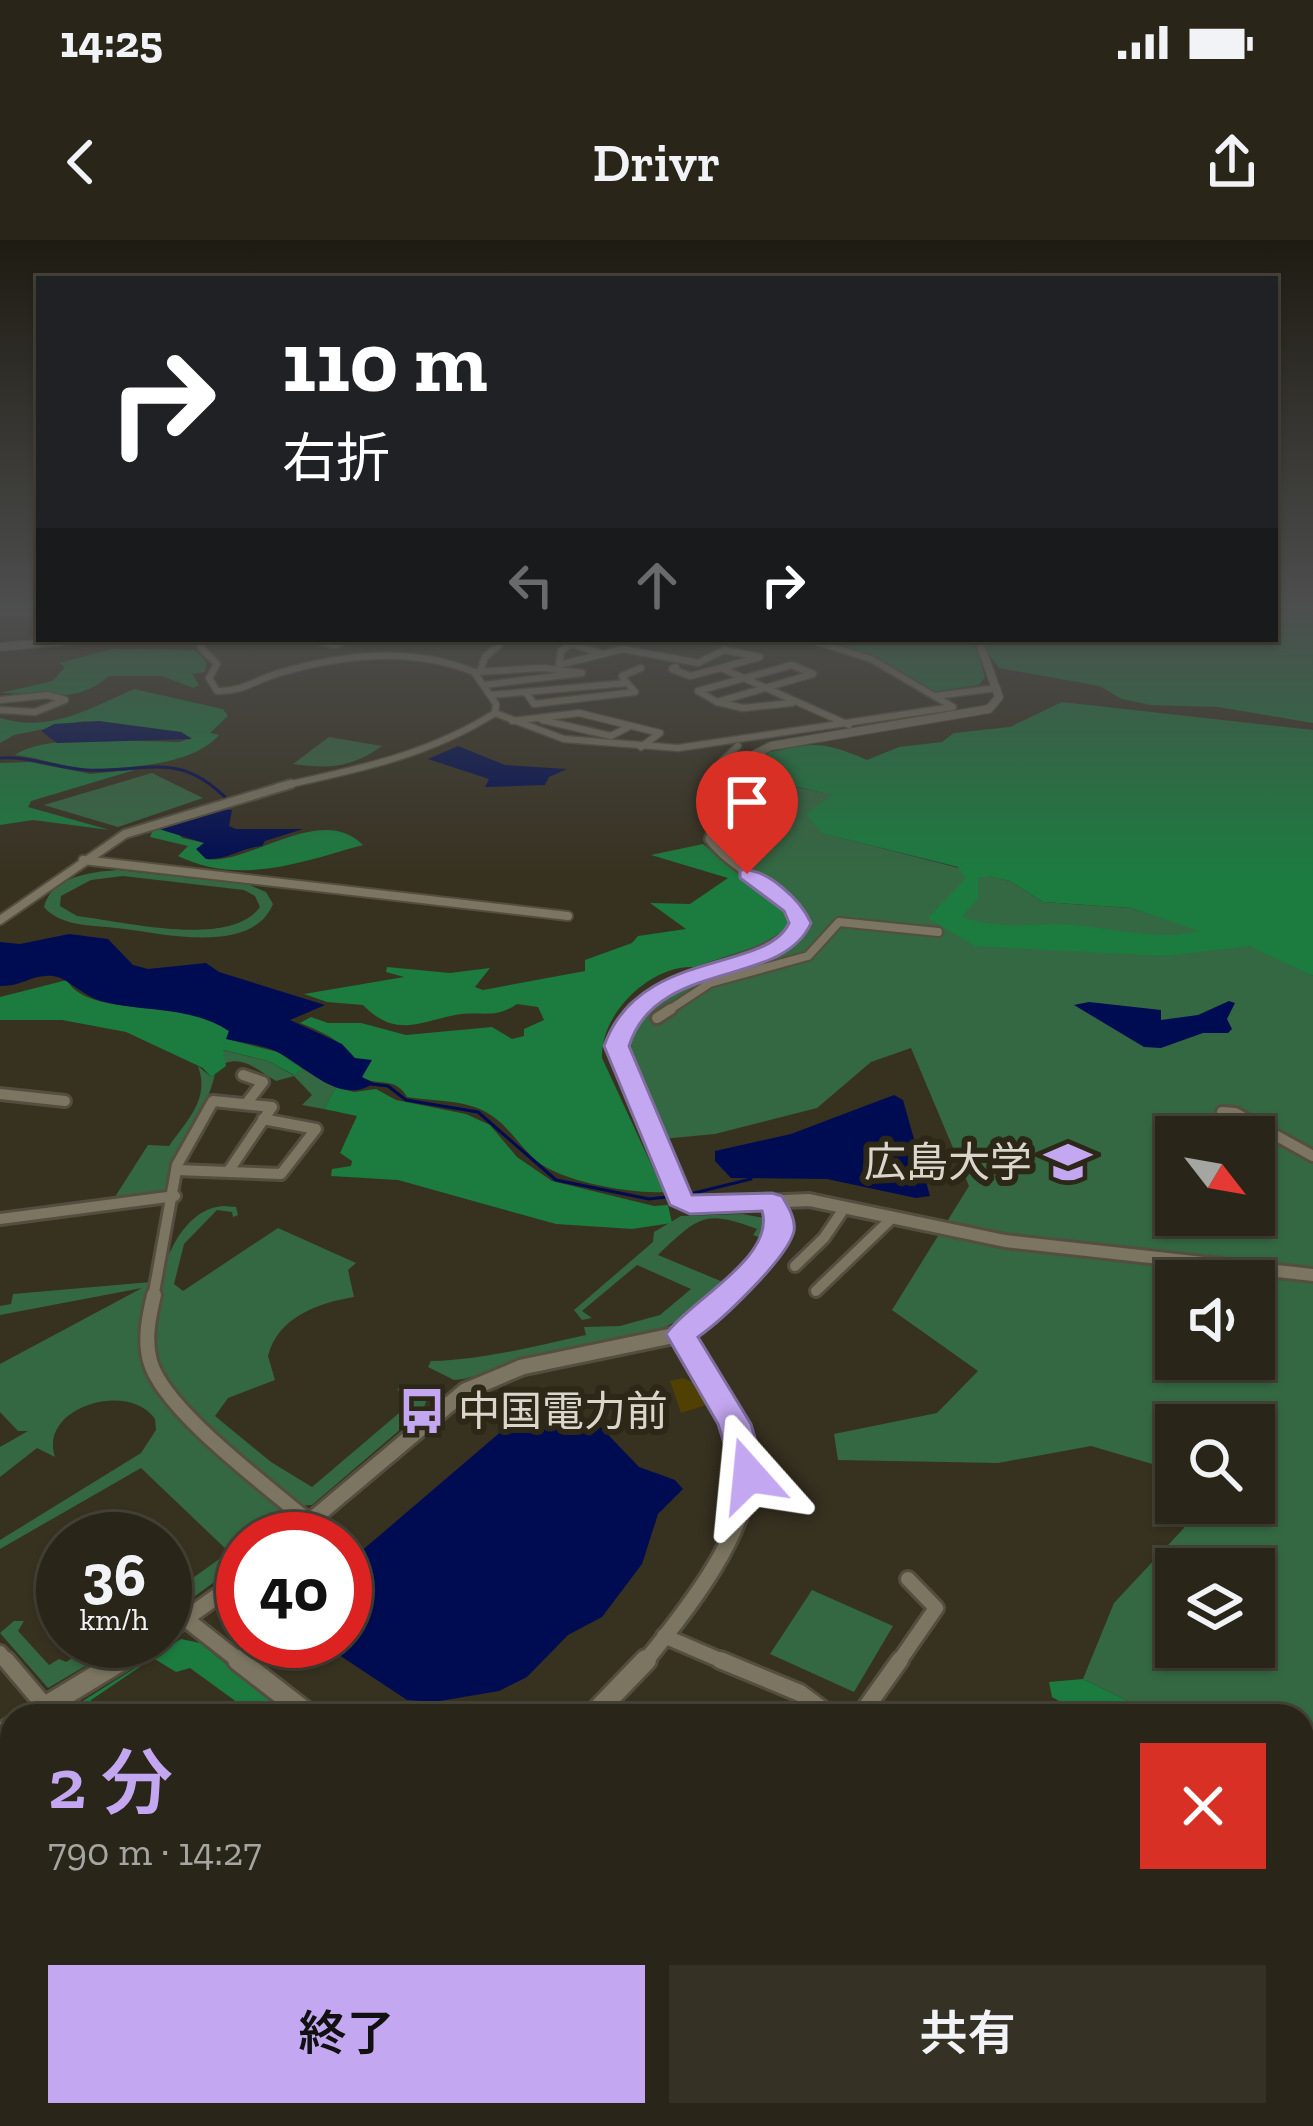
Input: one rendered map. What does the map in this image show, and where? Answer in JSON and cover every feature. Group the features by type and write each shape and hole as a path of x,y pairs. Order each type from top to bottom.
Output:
{"street":[{"path":"0,710 35,712 65,700 59,698"},
{"path":"491,698 495,713 538,733 641,747 738,746 953,707 937,698"},
{"path":"530,698 534,704 584,698"},
{"path":"709,698 737,711 792,703"},
{"path":"715,702 729,698"},
{"path":"784,698 828,712 849,725"},
{"path":"738,746 722,761 736,764 771,746 989,709 996,698"},
{"path":"0,920 124,834 237,797 394,762 463,733 495,713"},
{"path":"512,721 579,713 660,733 641,747"},
{"path":"538,718 611,736 630,726"},
{"path":"736,764 710,839 728,861 794,908 800,923 794,935 779,946 673,982 625,1021 617,1036 619,1060 682,1199 809,1199 1005,1241 1313,1275"},
{"path":"83,860 568,916"},
{"path":"657,1018 710,983 808,956 845,920 938,932"},
{"path":"243,1076 262,1082 246,1104"},
{"path":"0,1094 65,1101"},
{"path":"230,1169 272,1107 213,1101 184,1146 145,1342 150,1363 174,1404 298,1512"},
{"path":"1222,1112 1235,1113 1313,1156"},
{"path":"176,1170 281,1174 316,1129 263,1119"},
{"path":"0,1219 175,1196"},
{"path":"321,1512 465,1391 522,1367 655,1343 704,1319 773,1245 780,1230 772,1202"},
{"path":"795,1266 824,1238 844,1207"},
{"path":"816,1291 892,1217"},
{"path":"605,1704 638,1674 740,1520 749,1475 735,1424 681,1334"},
{"path":"868,1704 936,1608 908,1579"},
{"path":"192,1624 295,1704"},
{"path":"664,1636 800,1693 815,1704"},
{"path":"0,1653 33,1704"},
{"path":"48,1704 108,1668"}],"green space":[{"path":"114,698 174,698 223,709 228,716 210,733 219,735 208,745 177,759 142,766 82,768 15,755 70,741 180,742 191,738 181,732 84,721 14,735 0,743 0,718 36,723"},
{"path":"1313,698 1313,723 1218,707 1122,699"},
{"path":"1062,702 1313,730 1313,976 1249,946 1166,956 975,946 928,918 966,878 958,867 821,833 806,814 832,795 742,774 749,756 796,747 820,745 867,760 899,747 942,742 954,733 1010,727","holes":["978,878 1010,881 1043,902 1131,908 1199,931 1153,935 1075,925 990,924 962,917 978,898"]},
{"path":"329,737 382,746 339,765 293,764"},
{"path":"30,762 91,774 138,769 31,801 28,807 110,830 33,820 0,825 0,763"},
{"path":"152,773 203,798 118,827 44,805"},
{"path":"748,777 834,795 822,833 1010,881 1043,902 1131,908 1261,950 1313,976 1313,1704 1134,1704 1083,1679 1114,1603 1155,1559 1155,1668 1275,1668 1275,1548 1165,1548 1184,1524 1275,1524 1275,1404 1155,1404 1155,1465 1091,1446 998,1463 838,1460 834,1434 937,1413 978,1371 892,1310 969,1186 911,1048 871,1062 817,1108 715,1134 662,1139 631,1071 630,1039 637,1023 669,994 772,955 807,930 791,902 717,853 707,840 709,829"},
{"path":"169,823 182,838 206,843 206,859 223,859 326,830 346,834 363,845 270,868 224,869 178,856 188,846 150,837 154,827"},
{"path":"703,844 790,919 779,939 660,974 630,996 609,1025 602,1058 664,1192 598,1185 563,1175 530,1154 482,1110 407,1097 393,1084 362,1078 347,1050 300,1023 311,1017 406,1035 492,1027 512,1039 524,1036 524,1029 544,1020 538,1007 517,1004 497,1013 399,1025 363,1005 327,1002 304,994 404,977 386,972 387,967 450,973 490,968 475,987 483,990 585,971 585,960 632,943 638,936 686,929 650,903 690,904 728,878 651,855"},
{"path":"117,870 247,884 266,892 273,904 247,930 206,938 81,924 60,919 44,907 63,883","holes":["123,876 244,890 255,896 260,907 245,920 201,930 77,916 60,906 61,896 91,880"]},
{"path":"67,980 89,998 204,1017 229,1031 227,1039 278,1052 303,1069 294,1075 268,1061 223,1050 226,1066 211,1077 203,1068 126,1032 62,1020 0,1020 0,997"},
{"path":"222,1050 268,1061 293,1075 303,1069 336,1087 324,1109 302,1105 312,1095 294,1076 276,1081 246,1063 225,1063"},
{"path":"198,1066 211,1077 215,1074 168,1192 113,1200 148,1145 169,1146 190,1118 201,1089"},
{"path":"336,1087 354,1092 376,1089 396,1100 466,1114 490,1125 517,1157 552,1181 654,1206 668,1205 672,1223 632,1229 556,1224 398,1180 331,1176 332,1169 351,1166 352,1161 340,1153 357,1116 324,1109"},
{"path":"236,1207 238,1215 217,1210 184,1244 174,1284 183,1291 278,1228 356,1263 348,1270 354,1297 314,1308 290,1322 268,1356 275,1380 228,1398 215,1416 271,1462 312,1487 412,1402 397,1389 407,1385 428,1396 423,1410 312,1505 297,1506 187,1406 166,1380 156,1357 155,1307 166,1262 189,1224 204,1211"},
{"path":"681,1216 764,1218 768,1225 761,1238 753,1235 757,1229 714,1218 694,1224 658,1255 723,1282 688,1316 646,1336 561,1351 464,1379 454,1380 428,1367 431,1361 509,1352 586,1335 584,1327 620,1326 660,1315 691,1289 637,1265 582,1311 592,1318 582,1320 574,1310 653,1242 654,1232"},
{"path":"151,1282 143,1349 162,1397 284,1512 216,1512 216,1540 141,1468 64,1512 45,1512 141,1453 156,1430 155,1419 143,1407 126,1401 89,1405 72,1413 53,1439 55,1457 37,1448 0,1477 0,1447 28,1431 18,1431 0,1412 0,1364 142,1288 0,1315 0,1306 11,1304 13,1294"},
{"path":"36,1518 36,1528 0,1549 0,1540"},
{"path":"216,1561 216,1581 192,1598 192,1579"},
{"path":"812,1590 893,1626 854,1692 770,1654"},
{"path":"14,1621 24,1621 18,1631 36,1651 36,1668 82,1668 48,1688 0,1633"},
{"path":"192,1641 216,1656 216,1668 231,1668 275,1704 240,1704 190,1668"},
{"path":"138,1668 91,1700 91,1704 78,1704"},
{"path":"1083,1679 1134,1704 1064,1704 1052,1697 1049,1682"}],"shaded area":[{"path":"99,721 181,732 192,739 57,743 41,731 54,724"},
{"path":"458,746 505,765 567,769 549,777 545,785 485,787 489,779 428,759"},
{"path":"215,808 232,810 229,826 236,829 303,829 262,846 206,859 196,849 204,843 159,829"},
{"path":"69,934 108,939 133,965 148,969 206,963 219,972 325,1005 290,1020 342,1044 355,1058 372,1060 362,1077 374,1083 362,1089 337,1088 275,1051 226,1039 229,1031 214,1023 182,1013 101,1001 58,977 0,986 0,942 20,944"},
{"path":"1229,1001 1235,1003 1227,1019 1232,1029 1228,1033 1203,1033 1161,1048 1144,1047 1074,1005 1089,1002 1161,1010 1161,1020 1198,1015"},
{"path":"894,1095 903,1100 930,1196 916,1198 827,1179 731,1178 715,1161 715,1151 791,1134"},
{"path":"537,1417 570,1419 574,1425 592,1418 639,1467 675,1480 683,1489 658,1514 642,1564 602,1617 568,1635 527,1677 499,1691 434,1702 407,1700 359,1668 372,1668 372,1542 510,1424"}],"building":[{"path":"670,1381 692,1382 706,1405 681,1413"}],"waterway":[{"path":"0,758 86,770 178,769 211,785 229,801"},
{"path":"371,1084 388,1086 406,1100 478,1112 556,1180 649,1199 676,1196"},
{"path":"686,1195 751,1179"}],"place":[{"name":"広島大学","path":"1068,1162"},
{"name":"中国電力前","path":"422,1411"}],"route":[{"path":"747,874 794,908 800,923 794,935 769,951 673,982 625,1021 616,1046 680,1199 708,1206 772,1202 779,1217 780,1230 773,1245 704,1319 681,1334 735,1424 746,1450 749,1475"}]}
